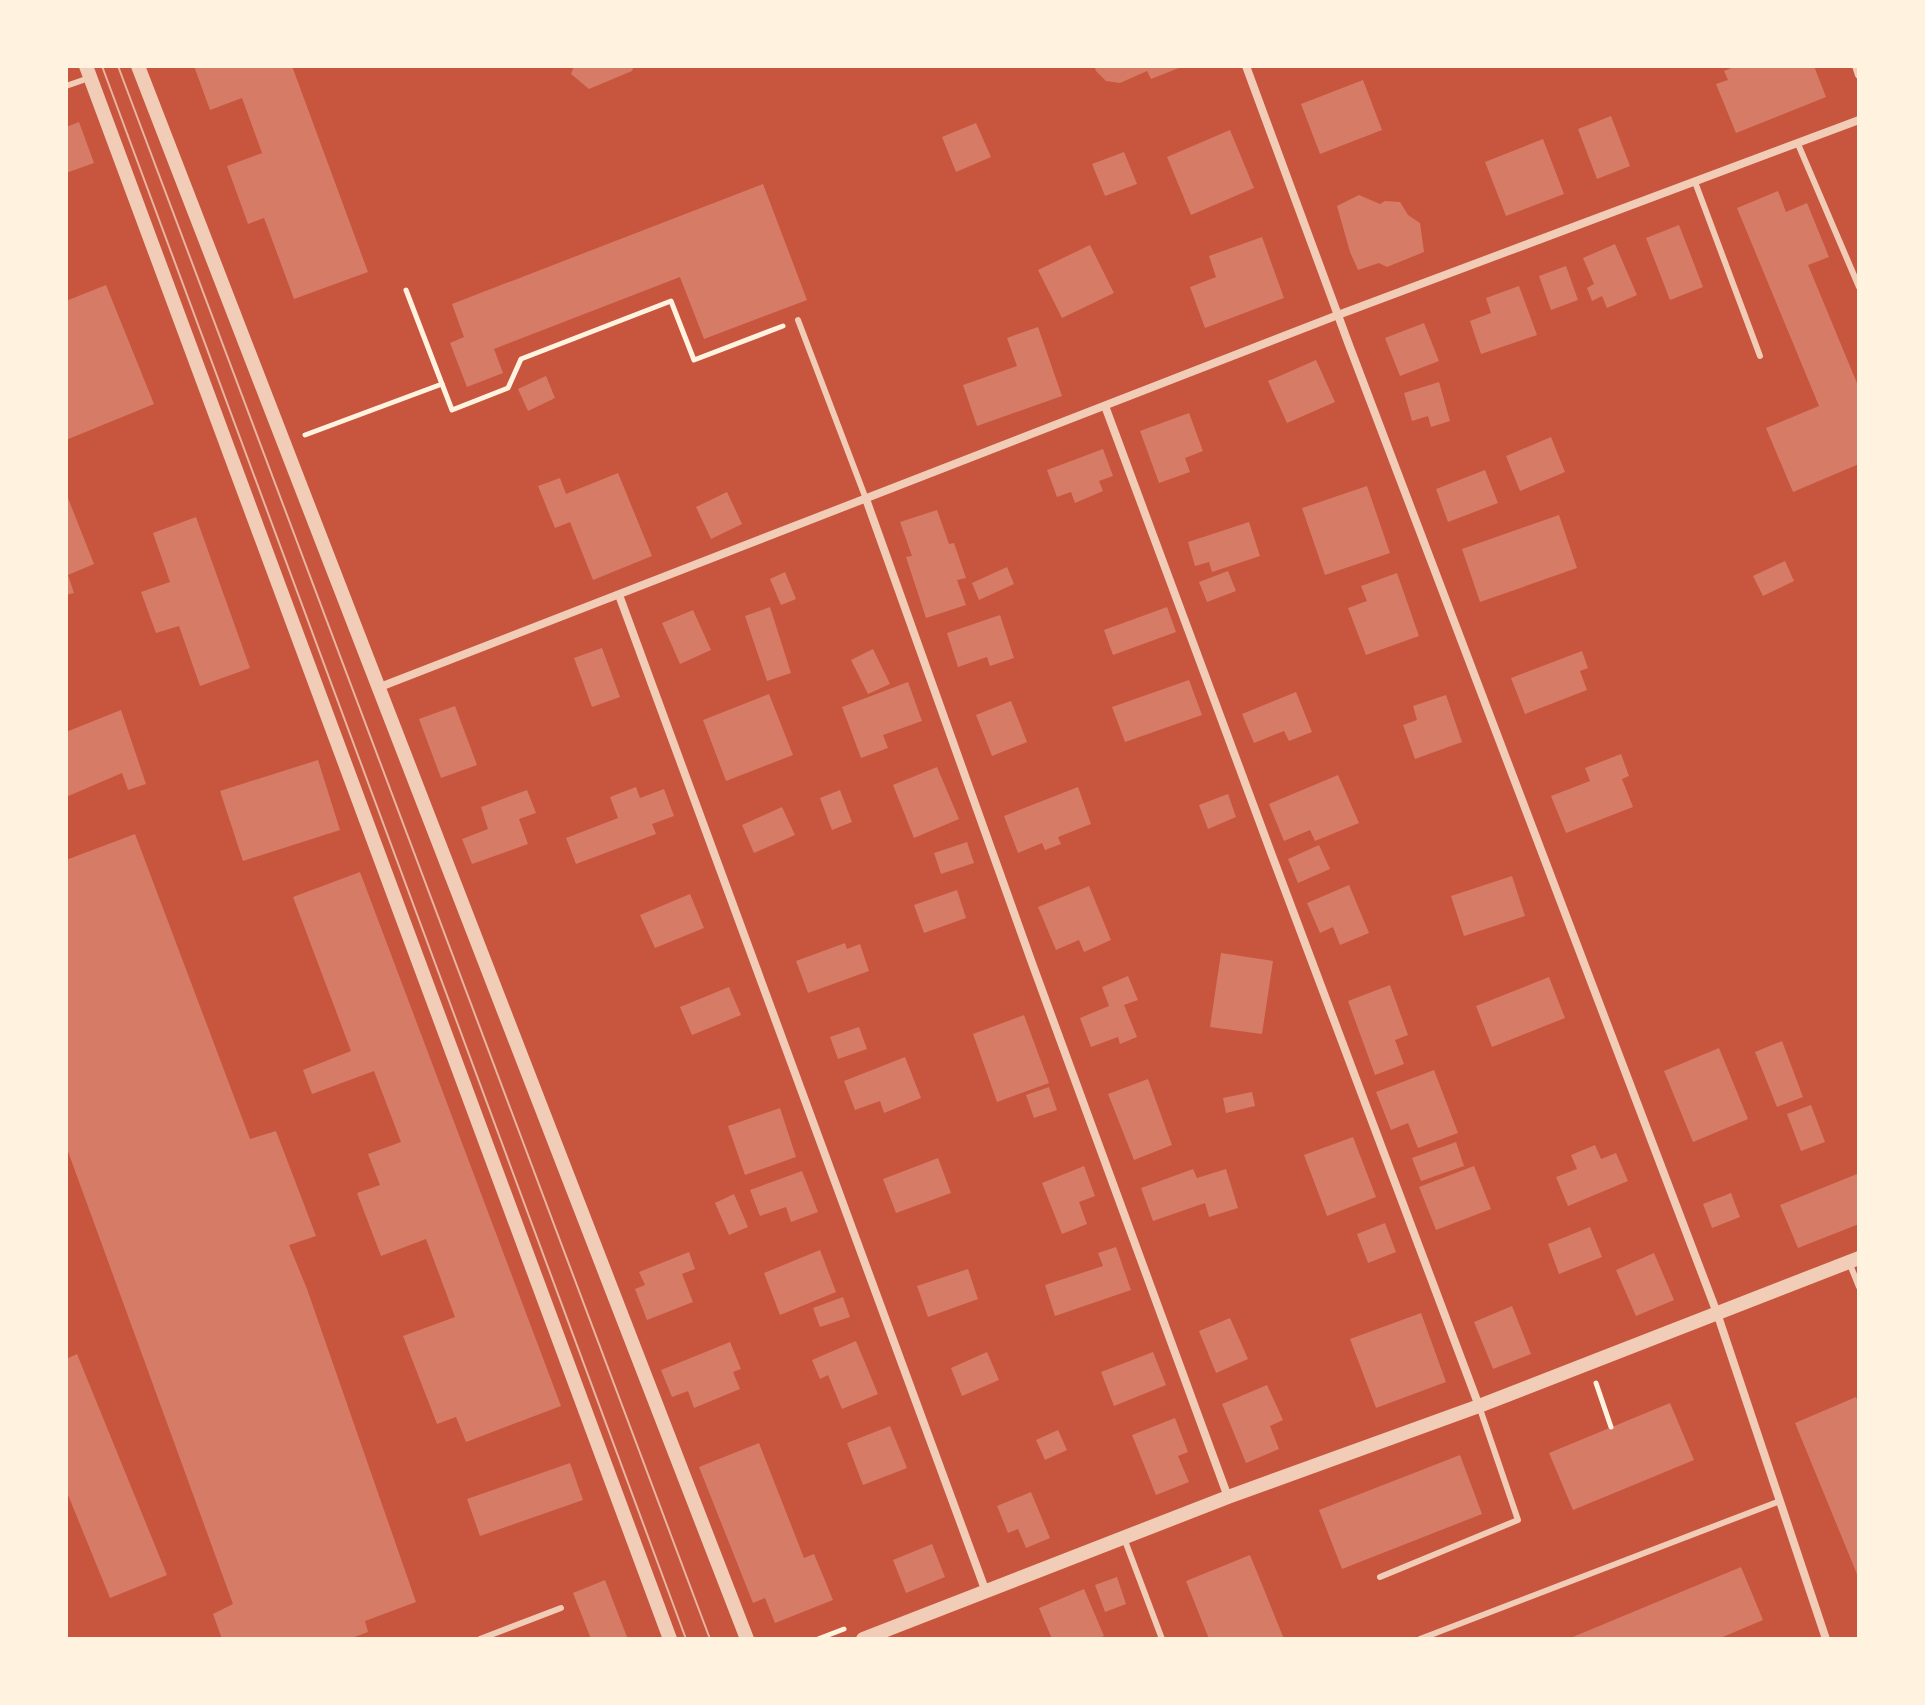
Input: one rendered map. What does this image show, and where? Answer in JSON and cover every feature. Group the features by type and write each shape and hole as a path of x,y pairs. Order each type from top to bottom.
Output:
{"street":[{"path":"138,66 747,1639"},
{"path":"1246,66 1717,1313 1826,1639"},
{"path":"1856,66 1859,75"},
{"path":"88,72 670,1639"},
{"path":"380,687 1338,315 1859,120"},
{"path":"1105,406 1479,1406"},
{"path":"866,499 1228,1497"},
{"path":"619,595 986,1592"},
{"path":"863,1639 1228,1497 1479,1406 1854,1260"}],"lane":[{"path":"66,86 88,72"},
{"path":"1798,144 1859,287"},
{"path":"1695,182 1760,356"},
{"path":"798,320 866,499"},
{"path":"1854,1260 1859,1287"},
{"path":"1380,1577 1518,1520 1479,1406"},
{"path":"1420,1639 1780,1501"},
{"path":"1124,1538 1162,1639"},
{"path":"480,1639 561,1608"}],"path":[{"path":"406,290 452,410 508,388 521,359 671,301 694,360 798,320"},
{"path":"305,435 442,384"},
{"path":"1589,1362 1611,1427"}],"building":[{"path":"194,66 292,66 368,272 294,299 264,218 248,224 227,166 262,153 242,98 210,110"},
{"path":"574,66 634,66 632,71 589,89 571,74"},
{"path":"1094,66 1184,66 1151,79 1147,71 1120,83 1106,81"},
{"path":"1736,66 1814,66 1826,97 1736,133 1716,84 1728,80 1724,71"},
{"path":"1363,80 1382,130 1320,154 1301,104"},
{"path":"1611,116 1630,166 1597,179 1578,129"},
{"path":"79,122 94,163 66,173 66,127"},
{"path":"976,123 991,157 956,172 942,137"},
{"path":"1230,130 1254,188 1191,215 1167,157"},
{"path":"1543,139 1564,194 1506,216 1485,162"},
{"path":"1124,152 1137,184 1105,196 1092,164"},
{"path":"763,184 807,300 704,339 680,277 494,349 503,373 467,387 450,343 464,337 452,304"},
{"path":"1778,191 1786,212 1807,203 1829,257 1808,265 1859,388 1859,464 1793,492 1766,428 1819,406 1737,208"},
{"path":"1359,195 1380,204 1385,201 1400,202 1408,215 1420,223 1424,252 1387,267 1379,263 1358,270 1337,206"},
{"path":"1679,225 1703,287 1670,300 1646,238"},
{"path":"1262,237 1284,298 1205,328 1190,287 1216,277 1209,256"},
{"path":"1615,244 1637,295 1607,308 1602,296 1592,301 1587,288 1594,284 1583,258"},
{"path":"1090,245 1114,293 1062,318 1038,270"},
{"path":"1566,266 1578,300 1551,310 1539,276"},
{"path":"106,285 154,404 66,440 66,301"},
{"path":"1519,286 1537,335 1481,354 1470,321 1491,313 1486,298"},
{"path":"1424,323 1439,361 1400,376 1385,338"},
{"path":"1038,327 1062,396 977,426 963,385 1017,366 1007,338"},
{"path":"1316,360 1335,402 1287,423 1268,381"},
{"path":"546,376 555,398 528,411 518,389"},
{"path":"1439,382 1450,421 1431,427 1428,416 1412,421 1404,393"},
{"path":"1189,413 1203,451 1185,458 1190,472 1159,483 1140,431"},
{"path":"1551,437 1565,472 1520,491 1506,456"},
{"path":"1103,449 1113,476 1099,481 1103,491 1075,503 1071,492 1057,497 1047,470"},
{"path":"1485,470 1498,503 1448,522 1436,489"},
{"path":"618,473 652,556 593,580 570,522 555,528 538,486 560,478 566,494"},
{"path":"1367,486 1390,553 1325,575 1302,508"},
{"path":"727,492 742,524 711,539 696,507"},
{"path":"66,493 94,564 68,575 74,593 66,595"},
{"path":"937,510 949,544 954,543 966,578 957,580 966,605 926,618 906,557 912,556 900,522"},
{"path":"1559,515 1577,568 1480,602 1462,549"},
{"path":"196,517 250,668 200,686 179,626 156,633 141,592 170,582 153,533"},
{"path":"1249,522 1260,556 1212,572 1209,562 1195,566 1188,542"},
{"path":"1785,561 1794,581 1763,596 1753,576"},
{"path":"1007,567 1014,584 979,600 972,583"},
{"path":"1228,571 1236,591 1207,602 1199,582"},
{"path":"785,572 796,599 781,605 770,579"},
{"path":"1397,573 1419,636 1366,655 1348,608 1367,601 1361,586"},
{"path":"770,607 791,673 767,681 745,616"},
{"path":"1167,607 1176,632 1113,655 1104,630"},
{"path":"693,610 711,650 680,664 662,623"},
{"path":"1000,615 1014,658 990,666 987,657 958,667 947,633"},
{"path":"602,648 620,697 592,707 574,658"},
{"path":"873,649 890,684 868,694 851,660"},
{"path":"1582,651 1588,668 1580,671 1587,690 1525,714 1511,678"},
{"path":"1189,680 1202,715 1125,742 1112,707"},
{"path":"908,682 922,721 883,735 888,748 861,758 842,707"},
{"path":"1296,692 1312,732 1289,741 1284,731 1254,743 1242,714"},
{"path":"769,694 793,755 726,781 703,720"},
{"path":"1446,695 1462,742 1415,759 1403,725 1417,720 1413,706"},
{"path":"1011,701 1027,742 992,756 976,715"},
{"path":"455,706 477,765 441,778 419,719"},
{"path":"121,710 146,784 128,790 122,773 66,797 66,732"},
{"path":"1621,754 1629,776 1622,779 1633,807 1566,833 1551,796 1590,781 1585,768"},
{"path":"318,760 340,830 243,861 220,791"},
{"path":"937,767 959,819 914,838 893,785"},
{"path":"1338,775 1359,823 1315,841 1310,830 1284,841 1269,804"},
{"path":"636,787 640,798 664,789 674,816 652,824 656,834 576,864 566,838 618,818 610,797"},
{"path":"1078,787 1091,824 1058,837 1061,844 1045,850 1042,843 1018,853 1004,816"},
{"path":"527,790 536,813 519,819 528,844 472,864 462,839 488,829 481,807"},
{"path":"840,790 852,822 832,830 820,798"},
{"path":"1228,794 1236,817 1208,829 1199,805"},
{"path":"782,807 795,835 754,853 742,825"},
{"path":"135,834 250,1139 276,1131 316,1236 289,1245 416,1602 365,1621 368,1632 349,1639 222,1639 213,1614 233,1604 66,1146 66,860"},
{"path":"967,842 974,863 941,874 934,853"},
{"path":"1319,845 1330,869 1298,883 1288,859"},
{"path":"360,872 561,1406 466,1442 456,1417 437,1424 403,1336 455,1317 426,1239 381,1256 357,1193 380,1185 368,1154 401,1142 374,1071 312,1094 303,1070 351,1051 293,897"},
{"path":"1512,876 1525,916 1464,936 1451,896"},
{"path":"1349,885 1369,933 1340,945 1333,927 1320,933 1307,903"},
{"path":"1089,886 1111,940 1084,952 1079,940 1056,950 1038,907"},
{"path":"957,890 966,918 924,933 914,905"},
{"path":"690,894 704,928 655,948 640,915"},
{"path":"845,943 847,949 860,944 869,971 808,993 796,961"},
{"path":"1221,953 1273,961 1262,1034 1210,1027"},
{"path":"1128,976 1138,1000 1124,1005 1137,1037 1120,1044 1118,1037 1091,1047 1080,1018 1109,1006 1102,987"},
{"path":"1549,977 1565,1018 1492,1047 1476,1006"},
{"path":"1390,985 1408,1035 1395,1040 1404,1064 1375,1075 1348,1001"},
{"path":"729,987 741,1015 692,1035 680,1007"},
{"path":"1024,1015 1049,1083 997,1102 973,1034"},
{"path":"859,1027 867,1049 838,1059 830,1037"},
{"path":"1782,1041 1803,1097 1777,1107 1755,1052"},
{"path":"1719,1048 1748,1119 1693,1142 1664,1071"},
{"path":"905,1057 921,1098 884,1113 880,1101 855,1110 844,1081"},
{"path":"1434,1070 1458,1133 1418,1148 1408,1123 1391,1130 1376,1092"},
{"path":"1148,1079 1172,1145 1134,1160 1108,1094"},
{"path":"1049,1087 1057,1110 1034,1118 1026,1095"},
{"path":"1252,1092 1255,1106 1226,1113 1223,1098"},
{"path":"1811,1105 1825,1142 1801,1151 1787,1114"},
{"path":"780,1108 796,1157 745,1175 728,1126"},
{"path":"1353,1137 1376,1197 1327,1216 1304,1155"},
{"path":"1456,1142 1464,1166 1421,1181 1412,1158"},
{"path":"1595,1145 1601,1159 1616,1153 1628,1181 1568,1206 1556,1177 1577,1169 1571,1155"},
{"path":"938,1158 951,1193 896,1213 883,1179"},
{"path":"1084,1166 1095,1196 1079,1202 1087,1224 1062,1234 1042,1183"},
{"path":"1474,1166 1491,1209 1436,1230 1419,1187"},
{"path":"1193,1169 1197,1178 1226,1169 1238,1208 1209,1217 1205,1203 1153,1221 1141,1188"},
{"path":"802,1171 818,1212 791,1222 786,1207 760,1216 750,1190"},
{"path":"1857,1174 1859,1224 1798,1248 1780,1205"},
{"path":"1731,1193 1740,1217 1712,1228 1703,1204"},
{"path":"734,1194 748,1227 729,1235 715,1203"},
{"path":"1385,1223 1396,1252 1368,1263 1357,1234"},
{"path":"1590,1227 1602,1257 1559,1274 1548,1244"},
{"path":"1116,1247 1131,1290 1055,1316 1045,1285 1103,1266 1098,1253"},
{"path":"820,1250 836,1292 780,1315 764,1273"},
{"path":"689,1252 695,1269 682,1274 693,1302 647,1320 635,1289 645,1285 639,1272"},
{"path":"1654,1253 1674,1300 1636,1316 1616,1270"},
{"path":"968,1269 978,1299 928,1317 917,1286"},
{"path":"843,1297 850,1317 820,1327 813,1308"},
{"path":"1512,1306 1531,1354 1493,1369 1474,1322"},
{"path":"1421,1313 1446,1382 1376,1408 1350,1339"},
{"path":"1230,1318 1248,1359 1216,1373 1199,1331"},
{"path":"856,1341 878,1394 842,1409 828,1375 820,1379 812,1360"},
{"path":"730,1342 741,1369 733,1372 740,1389 694,1408 688,1391 672,1397 661,1370"},
{"path":"987,1352 999,1380 962,1396 951,1368"},
{"path":"1153,1352 1166,1385 1114,1406 1101,1372"},
{"path":"77,1354 167,1575 110,1598 66,1490 66,1359"},
{"path":"1267,1385 1283,1420 1270,1426 1279,1449 1246,1463 1222,1404"},
{"path":"1856,1397 1859,1404 1859,1579 1795,1423"},
{"path":"1670,1403 1694,1460 1573,1510 1549,1453"},
{"path":"1175,1418 1188,1452 1178,1456 1189,1482 1156,1495 1132,1435"},
{"path":"890,1426 907,1468 863,1485 847,1443"},
{"path":"1058,1430 1067,1450 1045,1460 1036,1440"},
{"path":"759,1443 804,1558 814,1554 833,1600 775,1623 765,1598 753,1603 699,1467"},
{"path":"1460,1455 1482,1514 1342,1569 1319,1510"},
{"path":"570,1463 583,1500 480,1536 467,1499"},
{"path":"1031,1492 1050,1538 1026,1548 1018,1529 1008,1533 997,1506"},
{"path":"932,1544 945,1577 906,1593 893,1560"},
{"path":"1250,1555 1284,1639 1209,1639 1186,1581"},
{"path":"1741,1567 1763,1620 1718,1639 1568,1639"},
{"path":"1117,1577 1126,1604 1105,1612 1095,1585"},
{"path":"605,1580 627,1637 623,1639 591,1639 573,1593"},
{"path":"1084,1589 1104,1636 1096,1639 1052,1639 1039,1608"}],"tram line":[{"path":"102,66 686,1639"},
{"path":"118,66 710,1639"}]}
